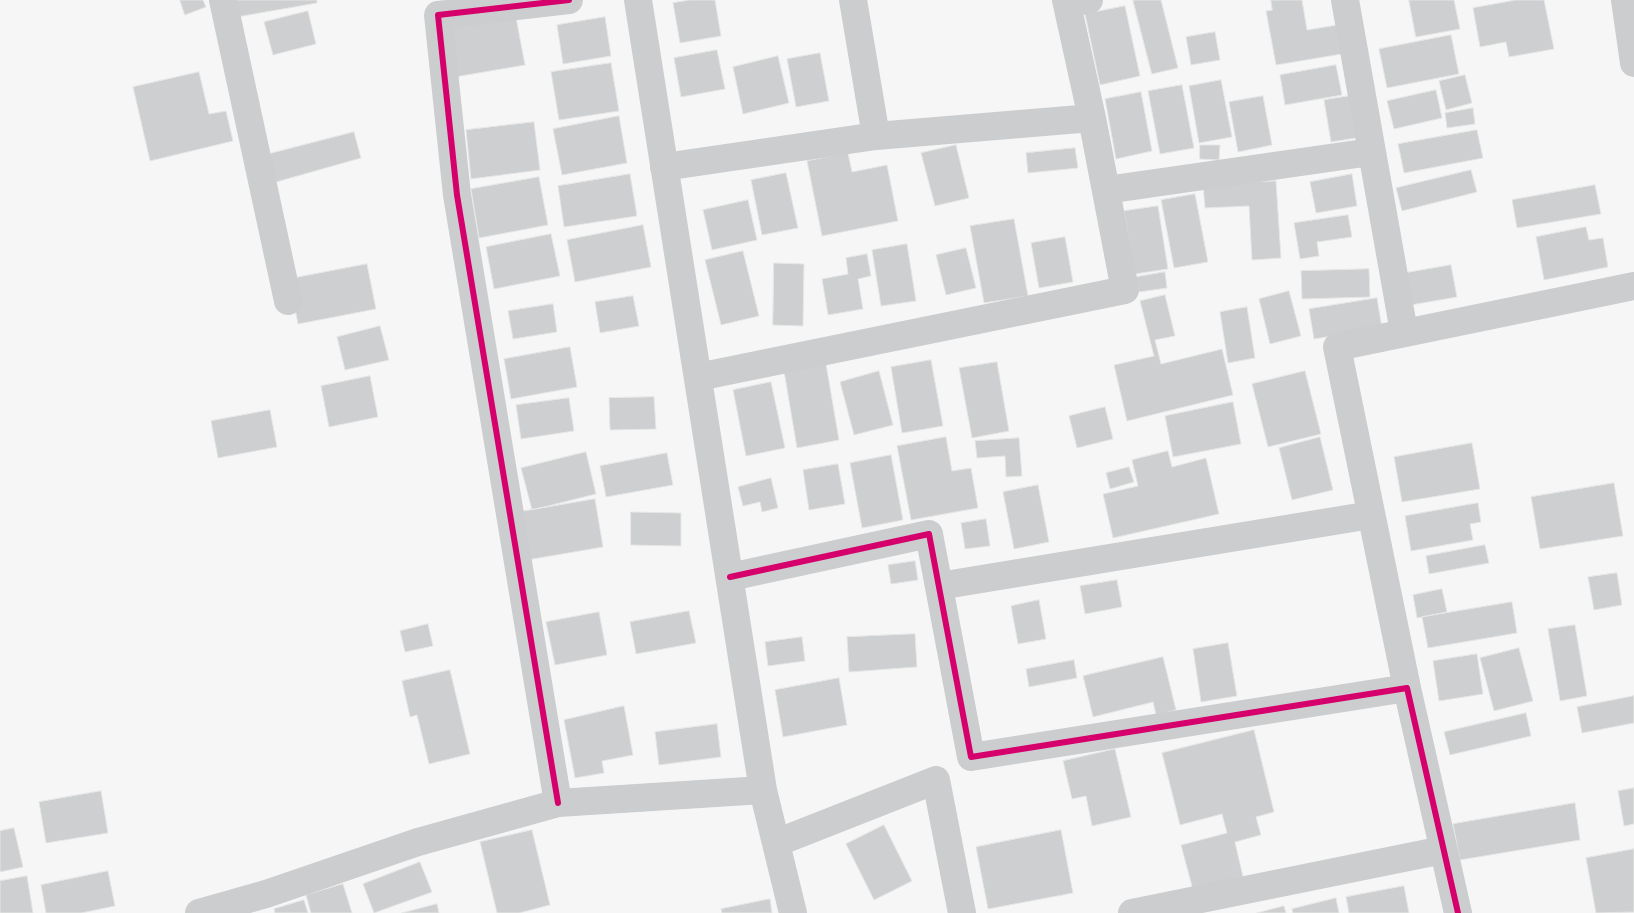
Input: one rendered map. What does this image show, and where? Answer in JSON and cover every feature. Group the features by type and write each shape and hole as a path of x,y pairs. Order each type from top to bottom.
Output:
{"street":[{"path":"223,0 288,301"},
{"path":"558,803 457,195 438,15 569,0"},
{"path":"638,0 763,790 793,913"},
{"path":"853,0 876,136"},
{"path":"1345,0 1404,332"},
{"path":"1625,0 1634,63"},
{"path":"698,377 1125,290 1092,118 1074,1"},
{"path":"664,167 876,136 1092,118"},
{"path":"1106,190 1371,152"},
{"path":"1458,913 1407,688 1337,347 1634,286"},
{"path":"938,586 1371,515"},
{"path":"730,577 929,534 971,757"},
{"path":"776,843 936,780 971,757 1407,688"},
{"path":"936,780 962,913"},
{"path":"198,913 266,894 418,842 558,803 763,790"},
{"path":"1132,913 1444,850"}],"building":[{"path":"180,0 203,0 206,7 185,15"},
{"path":"234,0 317,0 317,3 237,17"},
{"path":"690,0 715,0 721,36 680,43 673,3"},
{"path":"1133,0 1161,0 1178,68 1152,74"},
{"path":"1271,0 1302,0 1307,30 1337,25 1342,54 1276,65 1266,11 1272,10"},
{"path":"1409,0 1454,0 1460,29 1416,37"},
{"path":"1516,0 1544,0 1554,49 1509,57 1506,42 1480,47 1473,8"},
{"path":"1125,6 1140,76 1100,85 1085,14"},
{"path":"308,11 316,44 273,55 264,22"},
{"path":"515,12 525,65 455,77 446,24"},
{"path":"605,17 611,56 563,64 557,25"},
{"path":"1215,32 1220,60 1191,65 1186,37"},
{"path":"1451,35 1459,74 1387,88 1379,49"},
{"path":"717,50 725,89 681,97 674,58"},
{"path":"820,53 829,101 796,107 787,59"},
{"path":"778,56 789,103 743,114 733,67"},
{"path":"611,63 619,111 559,120 551,72"},
{"path":"1336,65 1342,95 1285,105 1280,75"},
{"path":"199,72 209,114 226,111 233,141 150,161 133,87"},
{"path":"1465,75 1472,103 1446,110 1439,81"},
{"path":"1221,80 1232,137 1199,143 1189,86"},
{"path":"1182,85 1194,148 1160,154 1148,91"},
{"path":"1436,90 1442,118 1394,129 1387,101"},
{"path":"1141,92 1152,151 1116,159 1105,99"},
{"path":"1263,96 1272,145 1238,152 1229,102"},
{"path":"1349,96 1356,138 1331,142 1324,100"},
{"path":"1473,108 1475,124 1447,128 1445,113"},
{"path":"619,116 627,163 562,175 553,129"},
{"path":"534,122 540,170 471,179 466,130"},
{"path":"1477,130 1483,158 1404,173 1398,144"},
{"path":"354,132 361,158 269,184 261,156"},
{"path":"956,145 969,198 935,206 921,153"},
{"path":"1200,145 1220,145 1219,160 1200,159"},
{"path":"1075,148 1078,168 1028,173 1026,153"},
{"path":"848,153 852,172 887,165 898,221 822,236 807,161"},
{"path":"1471,170 1477,192 1402,211 1396,188"},
{"path":"786,173 798,228 762,235 751,180"},
{"path":"630,174 637,216 564,227 558,186"},
{"path":"1352,174 1357,206 1316,213 1310,182"},
{"path":"539,177 548,225 479,238 471,189"},
{"path":"1276,181 1281,258 1252,260 1249,206 1205,208 1203,185"},
{"path":"1595,185 1601,214 1517,228 1512,200"},
{"path":"1195,194 1208,262 1174,268 1161,200"},
{"path":"748,200 757,240 712,250 703,210"},
{"path":"1158,206 1168,269 1135,274 1124,211"},
{"path":"1348,215 1352,237 1317,242 1319,256 1300,259 1294,223"},
{"path":"1014,219 1028,296 984,303 970,226"},
{"path":"643,225 651,267 575,282 567,240"},
{"path":"1586,227 1589,240 1603,238 1608,267 1544,280 1536,237"},
{"path":"551,234 560,276 494,289 486,247"},
{"path":"1065,237 1073,282 1039,288 1031,243"},
{"path":"907,244 916,301 881,306 872,250"},
{"path":"966,248 976,288 946,295 936,255"},
{"path":"743,251 759,316 721,325 705,260"},
{"path":"867,254 871,276 858,279 863,309 828,315 822,279 848,274 846,258"},
{"path":"774,263 804,264 803,326 773,325"},
{"path":"367,264 376,309 298,324 289,279"},
{"path":"1451,265 1457,297 1411,305 1405,273"},
{"path":"1369,269 1370,297 1302,299 1301,271"},
{"path":"1165,272 1167,288 1139,292 1136,277"},
{"path":"1289,291 1301,336 1270,344 1259,299"},
{"path":"1165,295 1175,336 1155,340 1161,364 1222,349 1233,395 1127,421 1114,365 1154,356 1140,301"},
{"path":"633,296 639,326 600,333 595,302"},
{"path":"1377,298 1382,328 1314,339 1309,309"},
{"path":"553,304 557,332 513,339 508,311"},
{"path":"1247,307 1255,358 1228,363 1220,312"},
{"path":"380,326 389,360 345,370 337,337"},
{"path":"570,347 577,387 511,399 504,359"},
{"path":"931,360 943,426 902,433 891,367"},
{"path":"997,362 1009,431 972,438 959,368"},
{"path":"826,364 839,440 797,448 784,371"},
{"path":"879,371 893,425 854,435 840,382"},
{"path":"1305,371 1321,434 1268,447 1252,384"},
{"path":"370,376 378,417 329,427 321,386"},
{"path":"771,382 785,448 746,456 733,390"},
{"path":"654,397 656,429 610,430 609,398"},
{"path":"569,398 574,431 521,439 516,405"},
{"path":"1233,402 1241,444 1173,457 1165,416"},
{"path":"1105,407 1113,439 1077,448 1069,416"},
{"path":"270,410 277,447 218,458 211,421"},
{"path":"946,437 952,471 971,468 978,508 911,520 897,446"},
{"path":"1320,437 1333,490 1292,500 1279,448"},
{"path":"1019,438 1022,476 1006,477 1005,456 977,458 975,441"},
{"path":"1472,443 1480,489 1402,502 1394,457"},
{"path":"1168,451 1172,467 1206,458 1219,514 1113,538 1103,494 1138,486 1132,460"},
{"path":"586,452 596,494 532,510 521,468"},
{"path":"667,453 673,485 606,497 600,466"},
{"path":"891,455 903,520 862,528 850,463"},
{"path":"838,464 845,504 809,510 803,470"},
{"path":"1129,467 1134,482 1110,489 1106,473"},
{"path":"771,478 778,508 762,512 760,502 743,506 738,487"},
{"path":"1614,483 1623,536 1540,549 1531,497"},
{"path":"1038,485 1049,542 1014,549 1003,492"},
{"path":"595,499 603,547 527,560 519,512"},
{"path":"1478,503 1481,522 1470,524 1473,540 1411,551 1405,516"},
{"path":"631,512 681,513 681,546 631,545"},
{"path":"986,519 990,546 965,549 961,523"},
{"path":"1485,545 1489,563 1429,574 1426,556"},
{"path":"915,561 918,580 891,584 888,565"},
{"path":"1617,573 1622,605 1594,610 1588,577"},
{"path":"1117,580 1122,607 1085,614 1080,586"},
{"path":"1442,589 1447,612 1417,618 1413,595"},
{"path":"1039,600 1046,639 1018,644 1011,606"},
{"path":"1512,602 1517,633 1428,648 1422,617"},
{"path":"689,611 696,643 636,654 630,622"},
{"path":"599,612 607,655 555,665 546,622"},
{"path":"428,624 433,646 405,652 400,631"},
{"path":"1575,625 1587,696 1560,701 1548,629"},
{"path":"915,634 917,667 849,672 847,637"},
{"path":"802,637 805,661 768,666 765,642"},
{"path":"1228,643 1237,696 1201,702 1193,649"},
{"path":"1519,648 1533,701 1494,711 1480,658"},
{"path":"1477,654 1483,694 1439,701 1433,661"},
{"path":"1163,657 1176,710 1156,715 1153,702 1093,717 1083,676"},
{"path":"1074,660 1077,678 1029,687 1026,669"},
{"path":"450,670 470,754 429,764 417,715 410,717 402,681"},
{"path":"839,678 847,725 783,737 775,690"},
{"path":"1634,696 1634,723 1582,733 1577,707"},
{"path":"624,706 633,755 602,761 604,773 575,778 564,720"},
{"path":"1526,713 1531,736 1450,755 1444,732"},
{"path":"717,724 721,757 659,765 655,732"},
{"path":"1254,730 1274,812 1256,817 1261,835 1235,842 1244,881 1194,894 1181,845 1227,833 1222,814 1180,825 1162,753"},
{"path":"1115,749 1131,817 1092,826 1086,796 1072,799 1063,761"},
{"path":"1634,788 1634,824 1624,826 1618,791"},
{"path":"101,791 108,833 46,843 39,802"},
{"path":"1575,803 1580,840 1460,860 1453,824"},
{"path":"884,825 912,881 874,900 846,844"},
{"path":"14,828 23,867 0,872 0,831"},
{"path":"532,830 550,905 519,913 497,913 480,842"},
{"path":"1061,830 1073,893 988,909 976,847"},
{"path":"1634,849 1634,912 1596,913 1586,858"},
{"path":"420,862 432,892 374,913 363,884"},
{"path":"108,871 115,906 81,913 46,913 41,885"},
{"path":"27,876 33,913 0,913 0,881"},
{"path":"343,884 352,913 311,913 306,895"},
{"path":"1404,886 1409,913 1349,913 1346,897"},
{"path":"1336,898 1339,913 1293,913 1292,909"},
{"path":"770,899 772,913 722,913 721,909"},
{"path":"304,900 308,913 275,913 274,909"},
{"path":"437,904 439,913 402,913"},
{"path":"1284,906 1286,913 1257,913"}],"cycle path":[{"path":"558,803 457,195 438,15 569,0"},
{"path":"730,577 929,534 971,757 1407,688 1458,913"}]}
